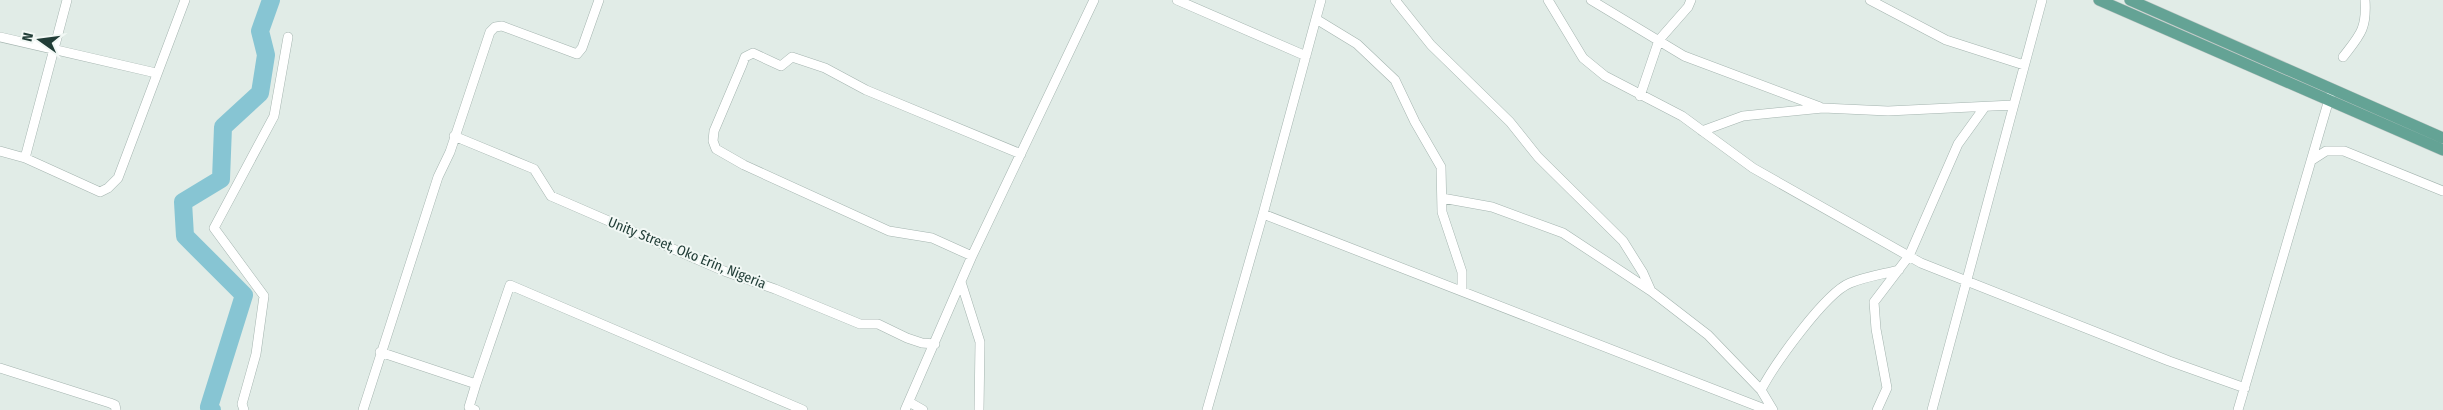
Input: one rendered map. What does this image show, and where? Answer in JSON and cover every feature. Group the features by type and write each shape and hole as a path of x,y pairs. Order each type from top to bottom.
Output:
{"main road":[{"path":"2099,0 2443,138"},
{"path":"2130,0 2330,94 2443,150"}],"street":[{"path":"25,158 67,0"},
{"path":"0,151 25,158 100,192 108,188 118,178 185,0"},
{"path":"363,410 380,352 418,245 438,177 490,32 495,27 502,26 529,38 577,54 582,48 599,0"},
{"path":"923,410 907,406 972,256 1094,0"},
{"path":"1177,0 1306,56"},
{"path":"1207,410 1322,0"},
{"path":"1395,0 1431,45 1510,122 1538,157 1623,241 1643,273 1651,291"},
{"path":"1548,0 1584,58 1605,76 1640,96 1682,116 1753,168 1842,216 1909,256 2170,361 2245,388"},
{"path":"1591,0 1684,56 1823,108"},
{"path":"1640,96 1659,40 1688,7 1691,0"},
{"path":"1870,0 1946,40 2024,65"},
{"path":"1932,410 1965,280 2042,0"},
{"path":"2343,57 2362,33 2366,20 2365,0"},
{"path":"1316,18 1357,44 1395,80 1415,122 1441,166 1442,212 1462,272 1462,290"},
{"path":"0,37 156,73"},
{"path":"244,410 242,404 256,354 264,296 214,228 274,116 288,37"},
{"path":"972,256 932,238 889,231 744,165 716,149 713,141 714,131 742,65 746,57 753,53 781,66 792,57 826,68 866,90 1021,154"},
{"path":"2238,410 2330,94"},
{"path":"1702,131 1743,116 1823,108 1888,111 1984,108 2013,105"},
{"path":"1877,410 1887,388 1876,329 1874,302 1909,256 1958,144 1984,108"},
{"name":"Unity Street, Oko Erin, Nigeria","path":"454,136 534,169 551,196 696,259 860,324 878,324 907,338 922,343 934,344"},
{"path":"2312,160 2326,151 2344,151 2443,191"},
{"path":"1442,198 1492,207 1563,233 1651,291 1708,335 1761,390 1773,410"},
{"path":"1263,214 1767,410"},
{"path":"1761,390 1791,343 1834,296 1848,284 1899,270"},
{"path":"961,282 980,342 979,410"},
{"path":"470,409 476,384 510,285 803,410"},
{"path":"380,352 476,384"},
{"path":"0,368 110,403 115,405 116,410"}],"waterway":[{"path":"212,410 209,407 244,295 185,236 183,202 221,179 223,127 260,93 266,55 260,31 271,0"}]}
